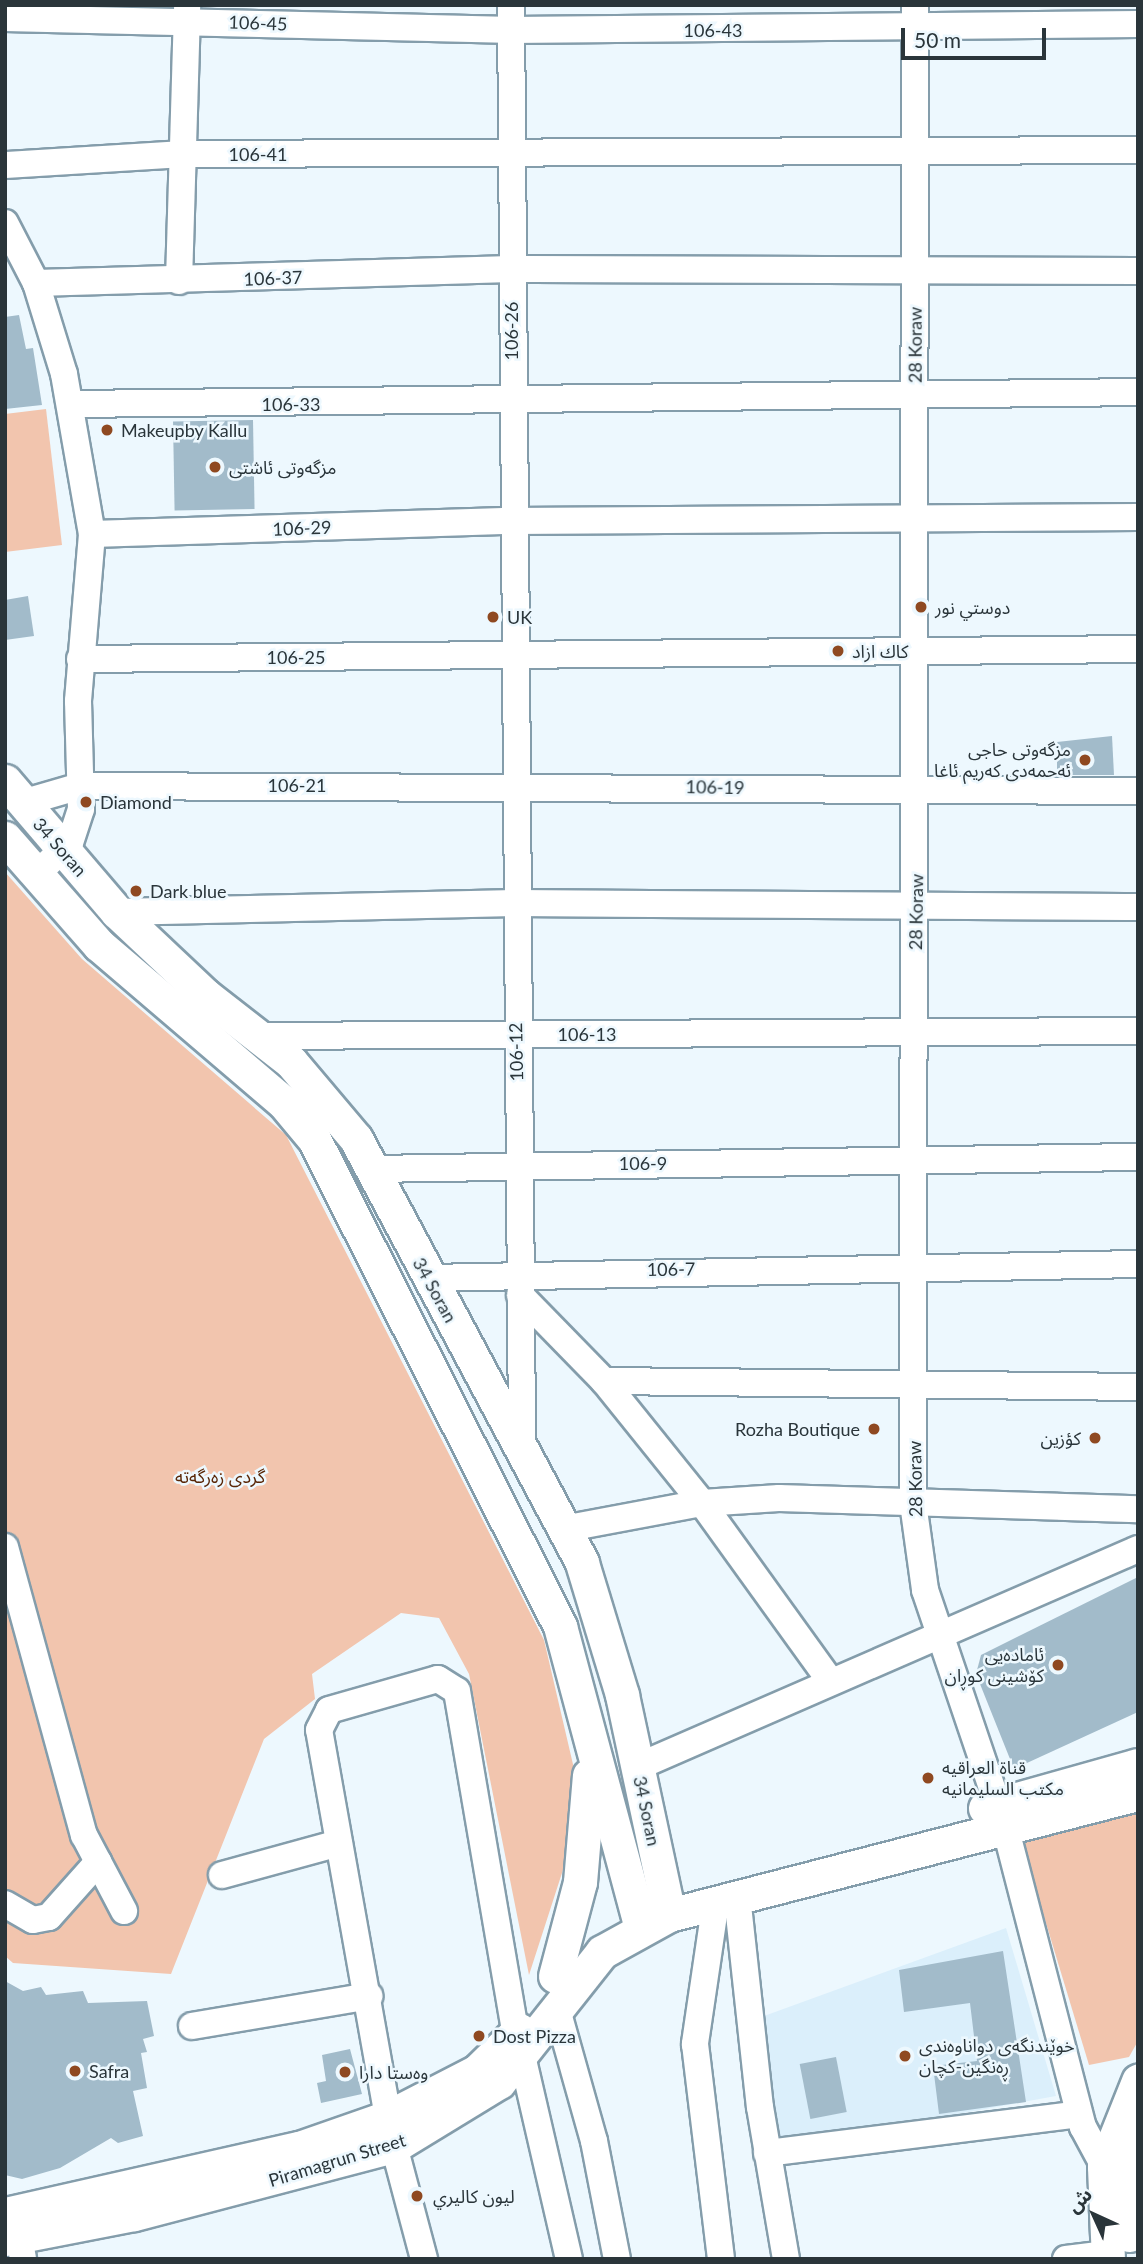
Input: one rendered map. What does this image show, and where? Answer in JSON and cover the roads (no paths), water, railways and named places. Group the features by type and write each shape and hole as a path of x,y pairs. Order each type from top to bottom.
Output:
{"main road":[{"name":"34 Soran","path":"14,792 117,912 322,1092 371,1169 522,1447 563,1529 606,1634 637,1767 652,1911"},
{"name":"34 Soran","path":"5,838 99,945 284,1102 314,1139 540,1579 574,1671 588,1737 652,1911"},
{"path":"555,1976 583,1858 588,1737"},
{"path":"652,1911 727,1898 1002,1815 1138,1765"},
{"path":"652,1911 1002,1815 1138,1794"},
{"name":"Piramagrun Street","path":"519,2047 555,1976 584,1941 652,1911"},
{"name":"Piramagrun Street","path":"13,2237 299,2148 391,2131 454,2086 519,2047 558,2013 602,1952 652,1911"},
{"path":"1115,2257 1104,2166 1138,2081"},
{"path":"1115,2257 1138,2138"}],"street":[{"name":"106-45","path":"5,18 187,13 511,17"},
{"path":"179,281 187,154 187,13"},
{"name":"106-43","path":"511,17 915,17 1138,24"},
{"name":"106-26","path":"511,17 511,656"},
{"name":"28 Koraw","path":"915,17 914,647 917,789 913,1503 925,1590 1002,1815 1079,2114 1104,2166"},
{"name":"106-41","path":"5,166 187,154 1138,150"},
{"path":"5,223 36,283 71,404 92,534 80,659 79,821 63,852 36,875"},
{"name":"106-37","path":"36,283 179,281 511,269 915,275 1138,271"},
{"name":"106-33","path":"71,404 511,404 915,391 1138,392"},
{"name":"106-29","path":"92,534 511,521 1138,517"},
{"name":"106-25","path":"80,659 511,656 914,647 1138,649"},
{"name":"106-12","path":"511,656 522,1447"},
{"name":"106-19","path":"513,785 1138,791"},
{"name":"106-21","path":"14,792 80,786 513,785"},
{"path":"117,912 515,904 1138,907"},
{"name":"106-13","path":"258,1036 1138,1031"},
{"name":"106-9","path":"371,1169 518,1163 915,1163 1138,1157"},
{"name":"106-7","path":"428,1278 520,1283 915,1265 1138,1264"},
{"path":"520,1283 604,1381 702,1503 829,1679"},
{"path":"604,1381 1138,1387"},
{"path":"563,1529 702,1503 913,1503 1138,1508"},
{"path":"5,1546 52,1736 98,1862 124,1911"},
{"path":"637,1767 829,1679 941,1635 1138,1549"},
{"path":"425,2259 391,2131 369,1996 339,1843 320,1719 414,1686 449,1682 457,1691 519,2047 569,2259"},
{"path":"222,1875 339,1843"},
{"path":"5,1903 33,1920 49,1917 98,1862"},
{"path":"727,1898 786,2259"},
{"path":"721,2259 695,2044 727,1898"},
{"path":"192,2026 369,1996"},
{"path":"558,2013 580,2105 594,2141 617,2259"},
{"path":"580,2105 579,2143 602,2259"},
{"path":"767,2153 1079,2114"},
{"path":"1066,2259 1115,2257"}],"place":[{"name":"Makeupby Kallu","path":"107,430"},
{"name":"مزگەوتی ئاشتی","path":"215,467"},
{"name":"دوستي نور","path":"921,607"},
{"name":"UK","path":"493,617"},
{"name":"كاك ازاد","path":"838,651"},
{"name":"مزگەوتی حاجی ئەحمەدی کەریم ئاغا","path":"1085,760"},
{"name":"Diamond","path":"86,802"},
{"name":"Dark blue","path":"136,891"},
{"name":"Rozha Boutique","path":"874,1429"},
{"name":"كؤزين","path":"1095,1438"},
{"name":"ئامادەیی کۆشینی کوڕان","path":"1058,1665"},
{"name":"قناة العراقيه مكتب السليمانيه","path":"928,1778"},
{"name":"Dost Pizza","path":"479,2036"},
{"name":"خوێندنگەی دواناوەندی ڕەنگین-کچان","path":"905,2056"},
{"name":"Safra","path":"75,2071"},
{"name":"وەستا دارا","path":"345,2072"},
{"name":"ليون كاليري","path":"417,2196"}],"park label":[{"name":"گردی زەرگەتە","path":"220,1476"}]}
